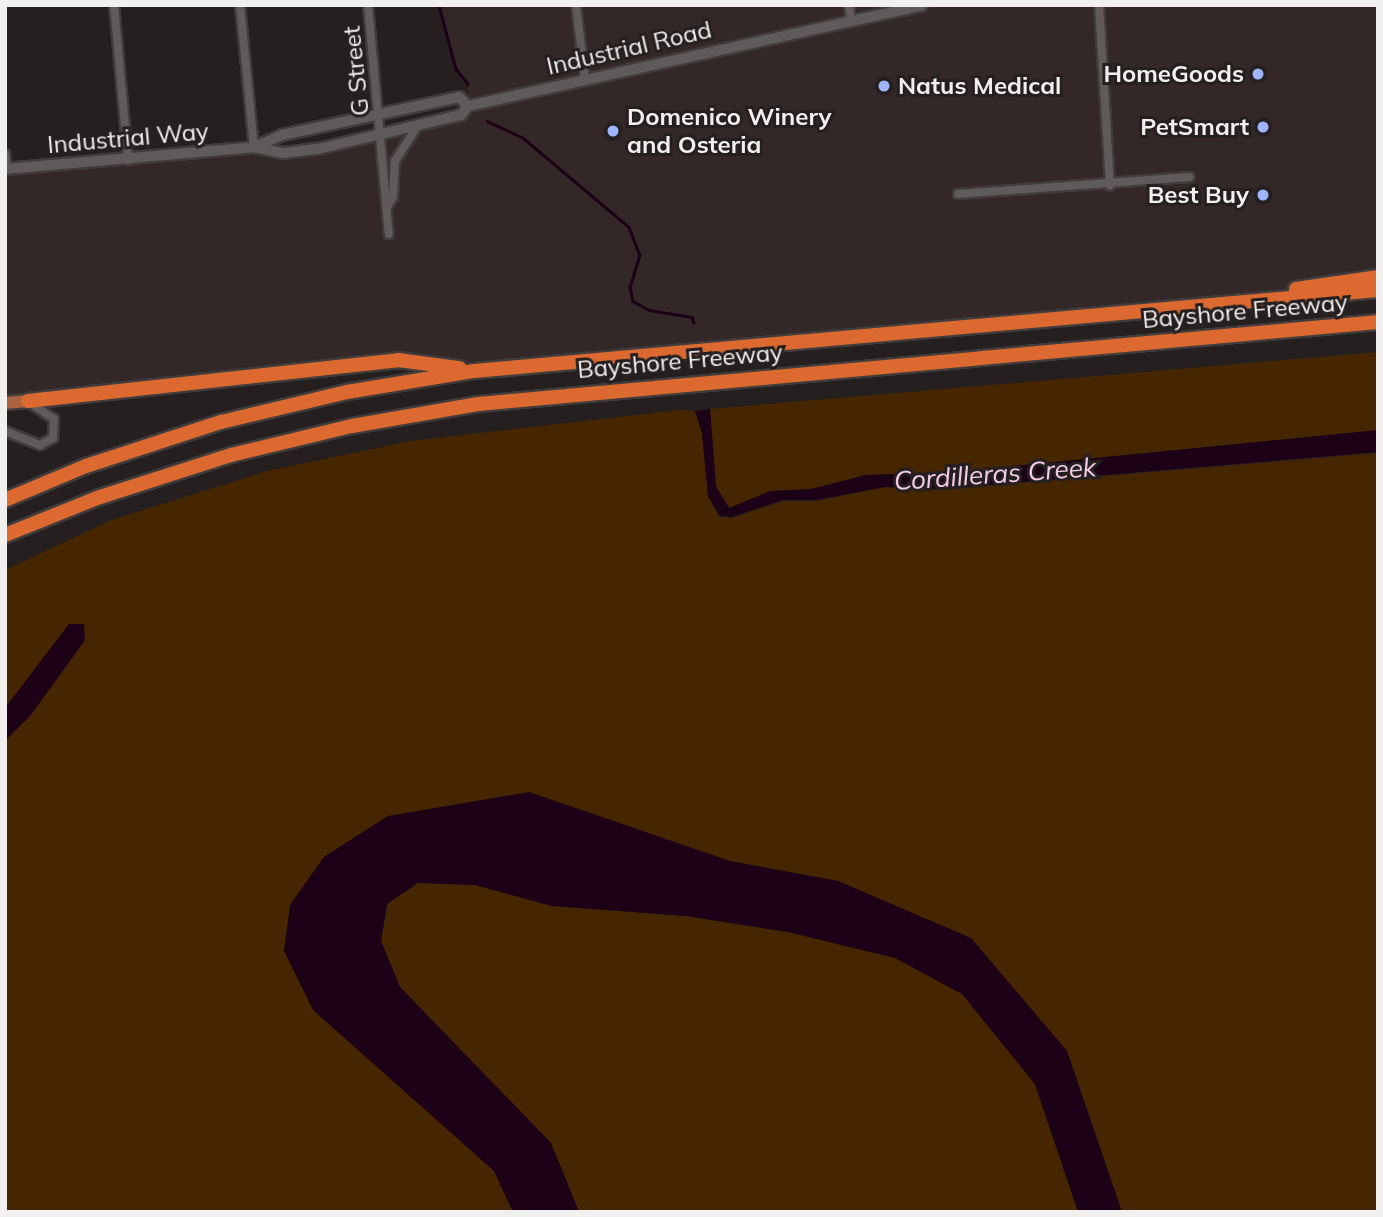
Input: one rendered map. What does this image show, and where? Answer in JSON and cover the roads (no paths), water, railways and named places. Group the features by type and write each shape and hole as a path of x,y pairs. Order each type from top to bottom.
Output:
{"highway":[{"path":"1146,311 1378,277"},
{"name":"Bayshore Freeway","path":"5,500 86,466 221,422 347,392 474,370 1378,290"},
{"name":"Bayshore Freeway","path":"5,535 100,497 231,455 352,426 478,404 1378,322"},
{"path":"28,401 398,360 474,370"}],"main road":[{"name":"Industrial Road","path":"383,133 461,115 468,106 922,5"},
{"name":"Industrial Road","path":"381,114 459,97 468,106"},
{"name":"Industrial Way","path":"6,169 254,147 282,135 381,114"},
{"name":"Industrial Way","path":"254,147 283,153 318,149 383,133"},
{"path":"5,403 28,401"}],"street":[{"path":"114,5 128,160"},
{"path":"240,5 254,147"},
{"name":"G Street","path":"368,5 383,133 380,158 387,207"},
{"path":"576,5 585,79"},
{"path":"849,5 851,19"},
{"path":"1099,5 1110,186"},
{"path":"389,234 387,207 393,197 395,161 405,139 419,125"},
{"path":"5,154 6,169"},
{"path":"958,194 1110,186 1189,177"},
{"path":"5,431 40,445 53,438 54,419 28,401"}],"water":[{"name":"Cordilleras Creek","path":"710,409 716,486 729,508 770,491 811,489 866,475 953,472 1378,430 1378,452 940,489 885,487 816,500 783,500 732,517 720,516 708,496 702,433 695,411"},
{"path":"69,624 84,624 85,640 31,715 5,741 5,708"},
{"path":"529,792 730,861 838,881 971,938 1067,1051 1122,1212 1078,1212 1035,1084 962,994 895,958 788,932 686,916 552,906 475,885 418,883 387,904 381,941 400,987 551,1143 579,1212 513,1212 494,1171 313,1010 284,951 290,905 324,857 388,816"}],"waterway":[{"name":"Cordilleras Creek","path":"439,5 456,69 468,84"},
{"name":"Cordilleras Creek","path":"487,121 522,137 629,227 640,255 630,287 633,301 649,310 692,317 694,323"}],"place":[{"name":"HomeGoods","path":"1258,74"},
{"name":"Natus Medical","path":"884,86"},
{"name":"PetSmart","path":"1263,127"},
{"name":"Domenico Winery and Osteria","path":"613,131"},
{"name":"Best Buy","path":"1263,195"}]}
